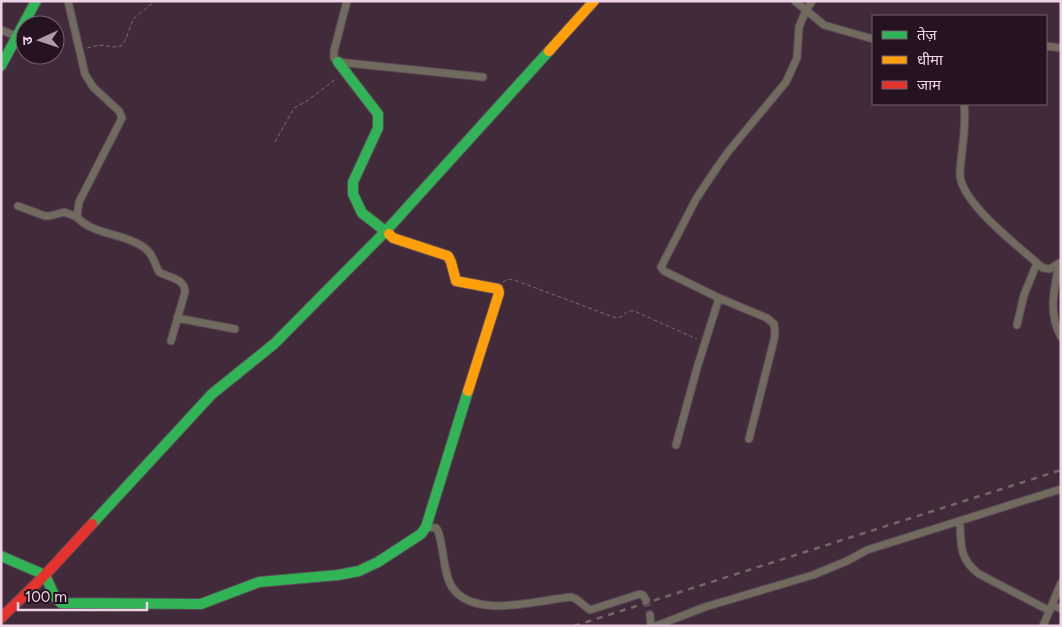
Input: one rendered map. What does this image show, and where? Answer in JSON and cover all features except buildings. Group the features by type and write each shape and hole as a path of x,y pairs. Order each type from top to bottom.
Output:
{"street":[{"path":"28,15 36,1"},
{"path":"68,1 88,80 119,111 122,118 79,202 77,217"},
{"path":"1,556 44,575 48,580 55,599 61,603 201,604 259,582 338,575 359,571 389,555 421,534 426,527 499,298 498,289 456,281 451,259 448,256 402,242 385,232 362,213 353,194 353,182 378,128 378,114 334,58 334,50 347,1"},
{"path":"1,618 44,575 212,394 274,344 385,232 594,1"},
{"path":"795,1 824,25 872,39"},
{"path":"749,439 774,340 774,324 767,318 719,298 664,271 662,265 696,199 728,152 786,82 797,58 798,31 806,10 812,1"},
{"path":"1,30 15,36"},
{"path":"1,66 15,38"},
{"path":"1047,46 1061,48"},
{"path":"338,62 484,77"},
{"path":"964,105 966,123 960,175 962,184 983,215 1037,263 1046,269 1050,269 1060,263"},
{"path":"18,206 45,216 64,212 77,217 87,225 143,246 152,255 159,272 184,284 185,292 171,341"},
{"path":"1017,325 1026,289 1037,263"},
{"path":"1060,263 1054,293 1053,311 1057,331 1061,337"},
{"path":"676,445 719,298"},
{"path":"177,318 235,329"},
{"path":"656,626 705,607 813,575 847,561 867,550 1061,489"},
{"path":"960,522 961,550 965,561 971,568 979,574 1051,608 1061,609"},
{"path":"426,527 436,528 438,531 452,587 469,600 485,605 502,607 571,597 580,601 590,610 640,594 646,600"},
{"path":"1043,626 1061,583"},
{"path":"650,615 651,626"}],"path":[{"path":"79,50 99,44 114,48 121,46 126,39 133,19 154,1"},
{"path":"275,142 294,108 307,101 345,71"},
{"path":"498,289 505,281 512,279 613,317 621,317 631,310 705,343"}],"tunnel":[{"path":"646,600 650,615"}],"railway":[{"path":"574,626 1061,470"}],"traffic: fast":[{"path":"1,66 36,1"},
{"path":"92,524 212,394 274,344 385,232 549,51"},
{"path":"338,62 378,114 378,128 353,182 353,194 362,213 389,234"},
{"path":"1,556 45,575 55,597 61,603 201,604 259,582 338,575 359,571 378,562 421,534 426,527 468,391"}],"traffic: slow":[{"path":"549,51 594,1"},
{"path":"389,234 393,238 448,256 456,281 498,289 499,293 468,391"}],"traffic: jam":[{"path":"1,618 45,575 92,524"}]}
